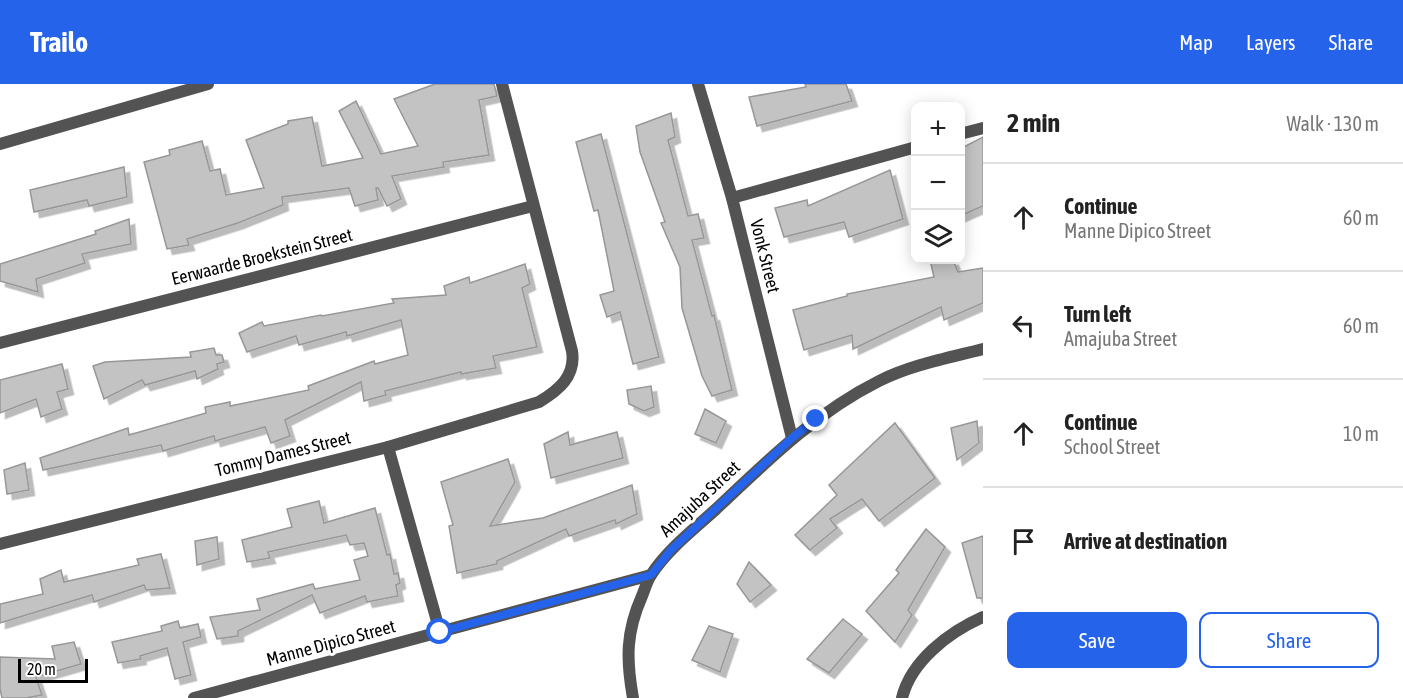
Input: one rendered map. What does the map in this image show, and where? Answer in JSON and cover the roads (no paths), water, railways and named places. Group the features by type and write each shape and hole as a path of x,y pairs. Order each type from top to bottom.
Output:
{"street":[{"path":"0,143 182,84"},
{"path":"0,143 208,84"},
{"path":"502,84 533,206"},
{"name":"Vonk Street","path":"698,84 732,198 792,438"},
{"path":"965,133 983,128"},
{"path":"732,198 911,148"},
{"name":"Eerwaarde Broekstein Street","path":"0,343 533,206"},
{"name":"Tommy Dames Street","path":"0,544 388,447 539,402 556,391 566,380 572,369 572,351 533,206"},
{"name":"Amajuba Street","path":"633,698 627,657 629,632 651,575 671,550 792,438 850,396 880,380 920,366 983,349"},
{"path":"388,447 440,632"},
{"name":"Manne Dipico Street","path":"194,698 651,575"},
{"path":"903,698 911,674 926,656 957,632 983,617"}]}
